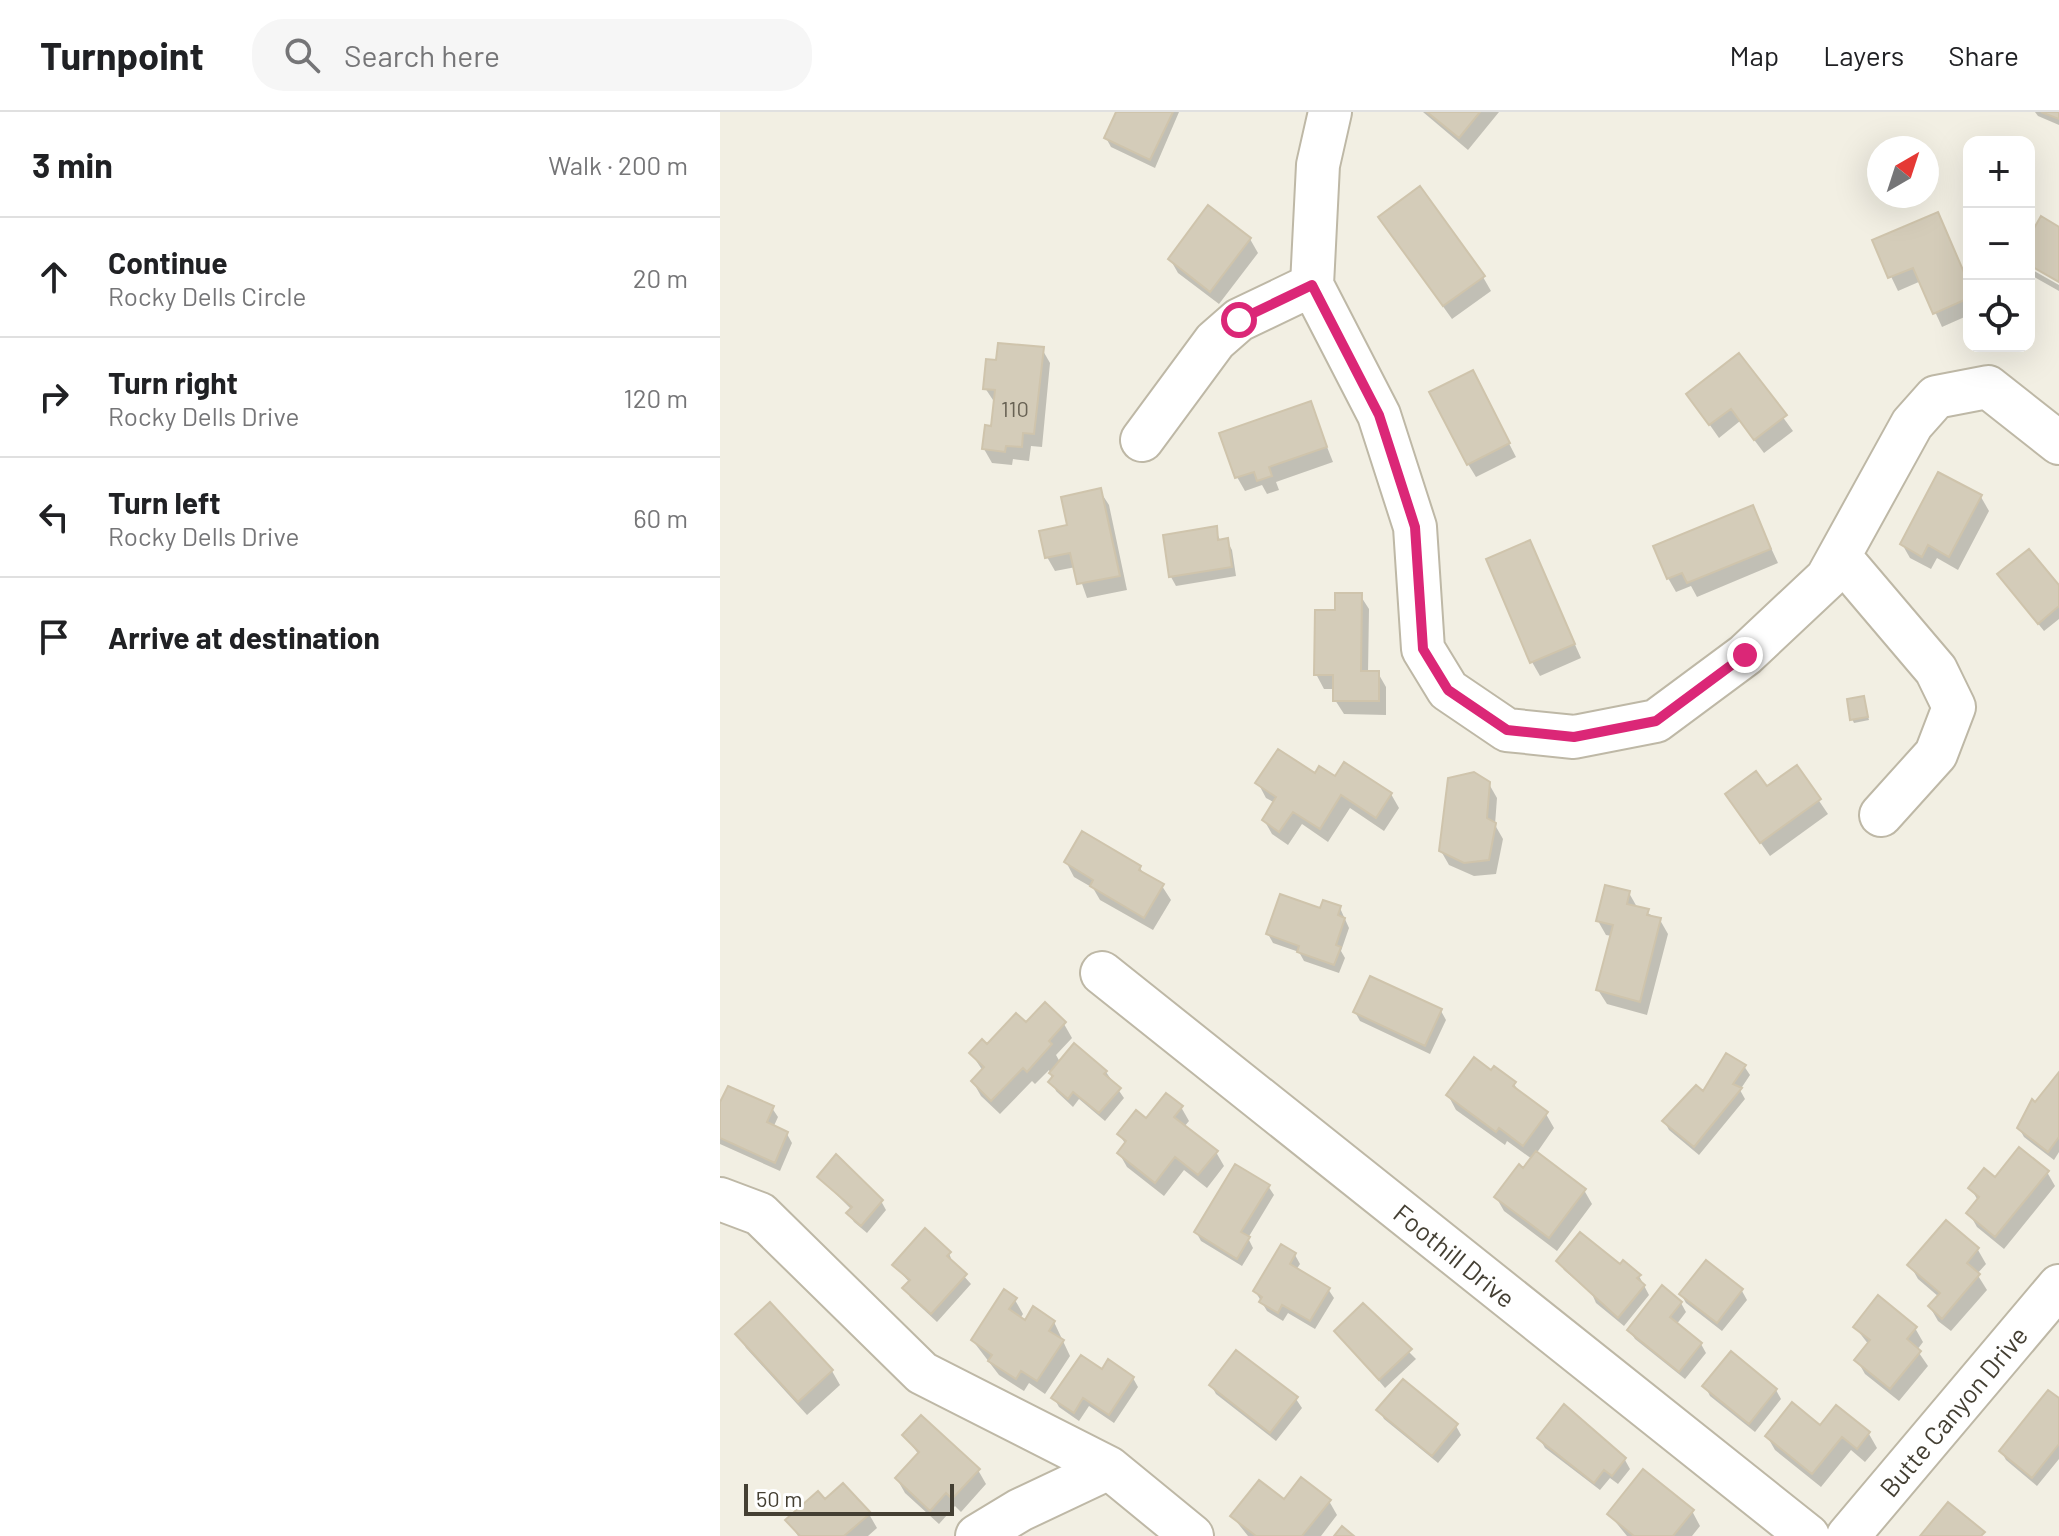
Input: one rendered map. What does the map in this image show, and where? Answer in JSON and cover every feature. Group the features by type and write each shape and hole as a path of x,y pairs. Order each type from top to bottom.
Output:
{"street":[{"path":"1330,112 1318,165 1312,285 1379,415 1415,527 1423,649 1448,690 1507,730 1574,737 1656,721 1745,655 1827,578 1912,424 1936,397 1988,387 2059,443"},
{"path":"1142,440 1215,341 1239,320 1312,285"},
{"path":"1840,557 1936,670 1954,707 1936,754 1881,815"},
{"name":"Foothill Drive","path":"1102,973 1808,1536"},
{"path":"720,1199 760,1214 922,1373 1109,1468 1192,1536"},
{"name":"Butte Canyon Drive","path":"1848,1536 2059,1286"},
{"path":"977,1536 1020,1510 1109,1468"}],"building":[{"path":"1116,112 1173,112 1150,160 1104,138"},
{"path":"1427,112 1480,112 1459,138"},
{"path":"2041,112 2059,112 2059,119"},
{"path":"1420,186 1485,276 1443,306 1378,217"},
{"path":"1208,205 1251,238 1210,292 1168,259"},
{"path":"1938,212 1963,270 1963,301 1933,314 1913,268 1888,278 1872,240"},
{"path":"2041,216 2059,227 2059,282 2035,268 2035,226"},
{"path":"998,343 1044,347 1034,434 1023,433 1022,447 1006,446 1005,452 982,449 985,425 991,426 995,390 983,389 986,359 996,360"},
{"path":"1739,353 1787,415 1754,440 1731,409 1709,425 1686,394"},
{"path":"1473,370 1510,443 1467,465 1429,392"},
{"path":"1311,401 1327,447 1269,467 1272,476 1257,481 1254,472 1235,478 1219,433"},
{"path":"1938,472 1982,495 1949,557 1928,545 1922,557 1900,544"},
{"path":"1101,488 1120,576 1077,584 1070,553 1045,558 1039,531 1067,525 1061,497"},
{"path":"1753,505 1771,549 1687,583 1682,573 1667,579 1653,546"},
{"path":"1217,526 1218,540 1228,538 1232,567 1169,577 1163,535"},
{"path":"1530,540 1575,644 1530,663 1486,559"},
{"path":"2029,549 2059,585 2059,606 2038,624 1997,574"},
{"path":"1335,593 1362,593 1361,671 1379,671 1379,701 1333,701 1333,675 1314,675 1315,610 1335,610"},
{"path":"1864,696 1868,717 1850,720 1847,699"},
{"path":"1278,749 1315,773 1319,766 1335,776 1344,762 1392,793 1376,818 1341,795 1320,829 1293,812 1279,832 1262,820 1276,797 1255,783"},
{"path":"1797,765 1821,799 1760,843 1725,794 1756,771 1767,786"},
{"path":"1474,772 1490,782 1487,818 1496,823 1489,860 1464,863 1439,851 1448,778"},
{"path":"1082,831 1141,866 1139,870 1164,884 1144,918 1090,886 1093,880 1064,862"},
{"path":"1605,885 1630,891 1627,904 1649,909 1647,915 1661,918 1640,1002 1596,990 1613,925 1596,921"},
{"path":"1280,894 1320,908 1323,900 1341,906 1338,915 1345,918 1336,945 1341,947 1334,965 1297,952 1299,946 1266,934"},
{"path":"1370,976 1442,1009 1425,1046 1353,1012"},
{"path":"1045,1002 1066,1022 1049,1041 1052,1044 1027,1072 1023,1068 991,1101 971,1081 984,1067 969,1053 982,1039 987,1044 1016,1013 1026,1022"},
{"path":"1074,1043 1107,1071 1104,1074 1121,1088 1099,1113 1073,1092 1068,1099 1048,1082 1053,1076 1049,1073"},
{"path":"1726,1053 1746,1065 1733,1084 1742,1088 1694,1147 1662,1121 1696,1085 1703,1091"},
{"path":"1474,1057 1491,1070 1494,1066 1516,1082 1513,1086 1548,1112 1523,1146 1499,1128 1496,1132 1446,1095"},
{"path":"2059,1072 2059,1137 2048,1152 2017,1128 2032,1099 2035,1102"},
{"path":"728,1086 774,1106 767,1122 788,1132 775,1163 720,1138 720,1102"},
{"path":"1166,1093 1183,1106 1174,1117 1218,1151 1198,1175 1175,1157 1155,1183 1117,1153 1126,1141 1117,1134 1136,1110 1146,1118"},
{"path":"2019,1147 2049,1171 1995,1237 1966,1213 1979,1197 1968,1188 1984,1168 1995,1177"},
{"path":"1536,1151 1586,1189 1549,1238 1494,1197 1519,1164 1523,1168"},
{"path":"836,1154 883,1200 861,1226 846,1213 852,1207 817,1177"},
{"path":"1235,1164 1270,1185 1241,1232 1250,1237 1237,1259 1194,1232"},
{"path":"1946,1220 1979,1248 1967,1263 1980,1274 1942,1319 1928,1306 1940,1293 1907,1265"},
{"path":"925,1228 951,1252 947,1256 967,1274 931,1314 902,1288 910,1280 892,1265"},
{"path":"1580,1232 1620,1264 1623,1260 1641,1275 1637,1278 1645,1285 1618,1318 1556,1261"},
{"path":"1281,1244 1296,1253 1290,1264 1330,1288 1310,1321 1282,1305 1278,1313 1259,1302 1262,1297 1253,1291"},
{"path":"1706,1260 1743,1289 1717,1323 1679,1294"},
{"path":"1662,1285 1682,1302 1670,1317 1702,1343 1679,1372 1627,1330"},
{"path":"1004,1289 1017,1298 1009,1309 1025,1320 1033,1306 1055,1321 1049,1331 1064,1340 1037,1381 1021,1371 1016,1379 988,1361 992,1355 971,1340"},
{"path":"1878,1295 1917,1327 1907,1339 1921,1351 1890,1389 1854,1360 1870,1340 1853,1327"},
{"path":"770,1302 833,1370 798,1402 735,1334"},
{"path":"1363,1303 1412,1349 1379,1380 1334,1331"},
{"path":"1236,1350 1298,1397 1270,1433 1209,1385"},
{"path":"1731,1351 1777,1389 1749,1424 1702,1386"},
{"path":"1081,1355 1102,1369 1108,1359 1134,1377 1109,1415 1083,1398 1074,1413 1051,1398"},
{"path":"1403,1379 1458,1424 1432,1456 1376,1410"},
{"path":"2048,1390 2059,1398 2059,1444 2032,1478 1999,1451"},
{"path":"1792,1402 1820,1425 1836,1405 1870,1432 1857,1449 1842,1437 1812,1474 1765,1436"},
{"path":"1564,1404 1626,1458 1612,1476 1604,1470 1594,1483 1537,1438"},
{"path":"921,1415 980,1469 952,1499 946,1493 930,1511 895,1478 919,1452 902,1435"},
{"path":"1643,1469 1694,1510 1673,1536 1634,1536 1607,1514"},
{"path":"1301,1477 1331,1500 1302,1536 1256,1536 1230,1516 1259,1480 1284,1499"},
{"path":"843,1483 871,1513 844,1536 800,1536 785,1520 818,1491 825,1499"},
{"path":"1948,1502 1985,1532 1981,1536 1920,1536"},
{"path":"1342,1526 1354,1536 1334,1536"}],"route":[{"path":"1239,320 1312,285 1379,415 1415,527 1423,649 1448,690 1507,730 1574,737 1656,721 1745,655"}]}
